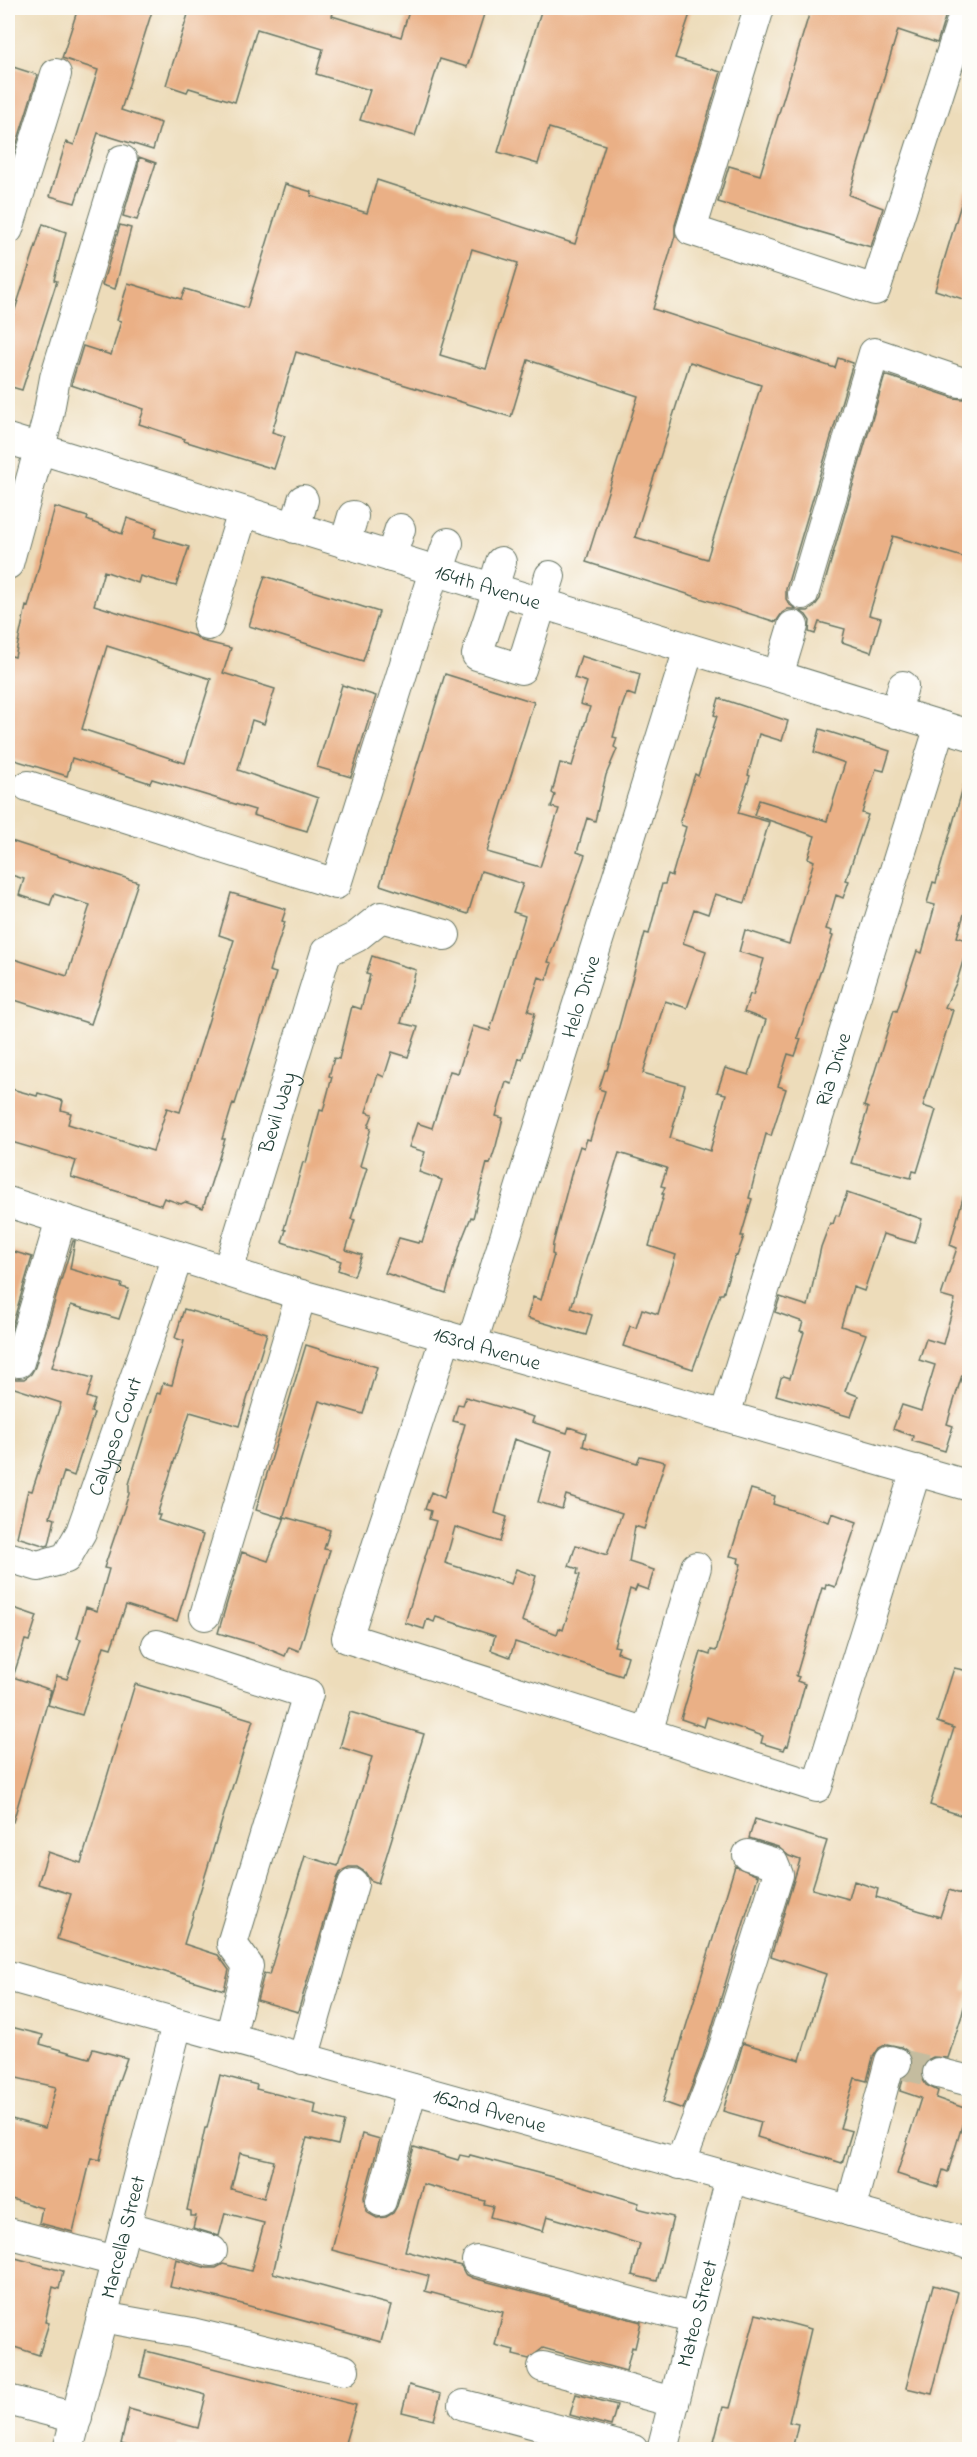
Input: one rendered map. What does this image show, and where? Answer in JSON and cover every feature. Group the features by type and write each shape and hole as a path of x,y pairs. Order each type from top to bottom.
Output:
{"street":[{"path":"759,8 690,230 875,290 966,8"},
{"path":"8,229 56,74"},
{"path":"8,564 47,422 55,378 122,160"},
{"path":"803,594 874,353 960,381"},
{"name":"164th Avenue","path":"8,440 243,512 299,514 349,530 391,558 436,571 546,590 689,649 778,676 900,699 940,726 969,735"},
{"path":"208,625 243,512"},
{"path":"391,558 400,529"},
{"path":"28,786 336,884 436,571 448,543"},
{"path":"497,580 477,655 521,669 546,590"},
{"path":"778,676 793,626"},
{"name":"Helo Drive","path":"647,1733 347,1638 459,1340 689,649"},
{"name":"Ria Drive","path":"725,1415 940,726"},
{"name":"Bevil Way","path":"228,1271 326,952 356,937 381,917 445,935"},
{"name":"163rd Avenue","path":"8,1202 301,1295 969,1486"},
{"path":"19,1362 62,1219"},
{"name":"Calypso Court","path":"8,1557 38,1566 66,1558 81,1533 178,1256"},
{"path":"205,1615 301,1295"},
{"path":"696,1567 647,1733 817,1786 916,1470"},
{"path":"157,1645 309,1694 232,1944 248,1966 230,2038"},
{"path":"680,2164 719,2063 778,1875 773,1863 748,1855"},
{"path":"303,2059 354,1884"},
{"name":"162nd Avenue","path":"8,1976 969,2244"},
{"name":"Marcella Street","path":"76,2440 102,2317 177,2024"},
{"path":"850,2211 890,2061 896,2063"},
{"path":"938,2073 969,2081"},
{"path":"381,2201 412,2089"},
{"name":"Mateo Street","path":"662,2450 731,2178"},
{"path":"125,2226 213,2251"},
{"path":"8,2233 116,2261"},
{"path":"477,2261 695,2319"},
{"path":"102,2317 192,2333 344,2370"},
{"path":"543,2367 674,2402"},
{"path":"8,2400 76,2440"},
{"path":"464,2405 633,2450"}],"building":[{"path":"78,8 153,8 121,110 161,123 153,150 98,133 75,203 50,196 66,142 74,145 98,70 62,58"},
{"path":"190,8 335,8 332,16 401,37 410,8 486,8 467,67 440,59 415,136 360,120 370,90 316,74 323,49 257,29 235,102 189,88 187,92 166,85"},
{"path":"542,8 692,8 675,58 721,72 675,225 675,236 653,309 835,368 838,358 853,363 786,589 786,599 796,609 788,609 776,622 586,562 638,396 528,360 511,417 296,352 272,432 285,436 274,469 184,441 185,439 139,424 144,409 71,385 83,346 111,355 121,321 117,320 128,283 181,299 185,289 247,308 285,184 312,192 311,196 367,213 377,180 575,244 605,145 549,128 538,164 498,152","holes":["472,249 518,263 486,369 440,355","690,362 761,385 707,559 635,537"]},
{"path":"811,8 948,8 937,43 898,30 849,195 883,208 871,247 718,202 729,166 760,175"},
{"path":"13,67 38,75 8,172 8,83"},
{"path":"139,157 156,163 137,220 123,216"},
{"path":"965,191 969,192 969,301 935,290"},
{"path":"43,224 66,232 54,280 57,281 22,390 8,386 8,331"},
{"path":"120,225 131,228 115,289 102,285"},
{"path":"885,375 954,398 963,399 969,396 969,559 893,536 869,615 881,618 871,652 842,642 845,629 819,622 815,634 809,632 810,621 800,611 808,611 820,599"},
{"path":"55,507 88,517 87,520 122,534 127,518 157,528 154,537 189,547 176,586 140,576 138,583 104,571 94,605 195,636 202,641 231,648 223,673 275,689 264,724 252,720 238,770 318,798 307,831 253,815 255,810 152,779 150,783 72,758 67,776 8,758 8,655 15,657 26,606 28,607","holes":["107,646 211,679 185,763 82,729"]},
{"path":"265,576 379,612 363,661 249,626"},
{"path":"581,656 640,674 635,696 627,693 620,712 613,737 617,738 614,747 617,749 606,775 595,821 587,818 577,852 585,855 548,962 552,963 546,980 539,977 528,1011 535,1013 530,1032 522,1059 519,1058 512,1084 506,1082 496,1116 503,1118 496,1146 490,1164 487,1163 473,1218 471,1217 461,1242 446,1293 385,1273 399,1238 422,1242 442,1180 419,1172 425,1152 409,1147 417,1123 432,1128 450,1071 458,1073 473,1026 490,1031 525,916 513,912 523,884 481,871 468,914 380,885 445,674 534,702 487,852 540,867 559,809 551,807 555,795 552,793 560,763 572,766 590,707 580,704 587,682 574,678"},
{"path":"342,685 376,696 351,777 317,767"},
{"path":"719,698 788,721 782,741 759,734 748,775 750,776 738,813 769,822 745,903 715,894 708,914 694,909 683,943 706,951 701,969 687,1008 665,1001 643,1073 685,1085 670,1138 710,1151 726,1094 717,1092 725,1068 749,1075 766,1020 744,1012 750,994 753,995 764,959 739,952 745,930 789,944 814,861 808,858 815,836 754,815 759,800 827,821 845,763 814,752 820,729 890,751 884,771 876,769 862,813 868,815 846,880 849,881 843,898 836,895 826,929 832,931 833,936 797,1038 801,1039 795,1056 788,1054 778,1086 786,1089 771,1136 766,1134 749,1198 752,1199 741,1236 744,1236 693,1369 623,1346 630,1326 636,1328 642,1309 658,1314 676,1255 649,1246 664,1194 662,1194 665,1187 661,1186 667,1168 619,1153 571,1308 592,1315 586,1335 527,1318 533,1297 541,1300 554,1255 552,1254 553,1244 572,1171 580,1146 584,1148 587,1139 590,1140 605,1091 599,1089 605,1070 607,1070 645,933 649,934 662,884 665,884 668,874 672,876 686,827 681,825 680,821 695,774 698,776 717,716 714,715"},
{"path":"964,784 969,784 969,898 957,937 969,941 957,981 945,1007 953,1010 923,1106 936,1110 917,1172 913,1171 911,1178 851,1163 868,1108 864,1106 894,1010 897,1011 917,951 922,953 935,905 927,903 933,882 936,883"},
{"path":"8,840 138,882 91,1024 8,998 8,957 67,976 90,905 54,894 50,905 19,895 24,879 8,874"},
{"path":"231,893 286,909 282,921 285,922 269,971 276,973 235,1104 233,1103 222,1139 225,1139 203,1208 164,1198 161,1205 71,1177 76,1161 8,1141 8,1088 37,1096 38,1093 63,1101 61,1110 71,1113 68,1124 153,1151 167,1108 180,1112 234,940 219,935"},
{"path":"372,956 416,970 401,1023 418,1027 408,1057 392,1052 384,1077 378,1074 366,1112 373,1114 360,1166 367,1168 351,1219 355,1220 346,1250 362,1255 354,1276 338,1270 341,1261 282,1242 303,1162 306,1163 320,1110 323,1111 332,1077 329,1076 334,1058 339,1059 352,1006 361,1009 370,975 366,974"},
{"path":"847,1193 922,1219 915,1243 883,1234 864,1291 853,1287 841,1326 866,1334 845,1391 858,1396 851,1417 776,1395 781,1378 784,1376 790,1378 804,1332 800,1331 803,1322 775,1312 780,1297 808,1306 821,1247 830,1223 833,1224 836,1215 839,1216"},
{"path":"964,1194 969,1195 969,1377 962,1375 947,1424 953,1426 945,1451 912,1441 913,1436 893,1429 902,1405 921,1411 935,1365 919,1360 926,1339 943,1344 955,1300 941,1296 957,1248 950,1245"},
{"path":"73,1241 75,1241 70,1269 122,1284 121,1287 129,1289 119,1319 71,1305 52,1367 93,1378 87,1397 95,1400 91,1412 94,1413 74,1476 64,1472 50,1517 55,1519 49,1545 46,1546 17,1537 28,1490 32,1491 61,1403 8,1386 8,1375 15,1379 24,1379 35,1367"},
{"path":"8,1250 32,1257 8,1340"},
{"path":"184,1309 267,1333 239,1426 190,1412 157,1515 160,1515 158,1520 203,1535 177,1621 126,1605 111,1648 104,1646 82,1715 48,1705 57,1676 67,1679 81,1639 77,1638 86,1607 97,1611 109,1569 104,1568 129,1494 129,1484 157,1393 160,1394 163,1383 172,1385 184,1341 175,1338"},
{"path":"306,1345 377,1367 363,1414 319,1401 283,1518 256,1510"},
{"path":"466,1397 534,1417 532,1422 567,1433 569,1427 586,1433 583,1446 637,1463 640,1456 665,1462 644,1529 635,1526 629,1562 654,1570 648,1590 637,1586 635,1591 630,1589 614,1646 619,1647 617,1652 628,1656 622,1676 515,1642 510,1657 491,1650 495,1636 436,1617 434,1622 427,1619 424,1629 405,1623 436,1521 429,1519 431,1511 425,1509 431,1492 444,1498 465,1424 453,1421 458,1404 463,1405","holes":["514,1439 552,1452 538,1502 562,1509 566,1495 622,1513 607,1555 576,1545 569,1566 578,1569 577,1574 580,1575 563,1630 559,1628 557,1634 522,1621 536,1576 516,1569 511,1584 445,1563 455,1527 500,1542 507,1517 495,1513"]},
{"path":"751,1489 775,1496 773,1504 829,1522 832,1513 857,1522 835,1587 826,1584 825,1589 822,1588 796,1676 799,1677 797,1681 805,1684 788,1746 786,1745 784,1750 761,1743 763,1736 707,1717 704,1727 681,1719 701,1652 710,1655 711,1650 716,1651 741,1564 738,1563 739,1558 730,1556"},
{"path":"285,1517 330,1530 324,1549 330,1550 299,1651 289,1647 285,1656 259,1645 218,1633 242,1552 268,1561"},
{"path":"8,1606 37,1616 29,1641 25,1640 13,1677 51,1690 13,1822 8,1821"},
{"path":"954,1668 969,1671 969,1818 930,1805 954,1728 937,1722"},
{"path":"135,1684 253,1720 184,1944 218,1955 229,1970 224,1990 57,1939 71,1894 38,1884 48,1852 81,1863"},
{"path":"350,1712 424,1734 378,1883 370,1880 365,1872 357,1867 349,1867 341,1871 298,2012 257,2000 264,1974 269,1975 305,1856 338,1866 372,1757 340,1747"},
{"path":"755,1819 827,1841 812,1889 849,1899 854,1881 878,1889 876,1897 940,1917 949,1890 969,1897 969,1970 963,1990 968,1991 962,2015 948,2058 933,2057 925,2061 921,2069 926,2085 938,2091 936,2098 967,2109 948,2172 943,2170 938,2187 897,2174 921,2098 900,2091 903,2078 912,2069 913,2060 909,2052 901,2047 887,2044 879,2048 873,2057 867,2081 855,2078 840,2128 852,2131 842,2163 757,2137 761,2122 723,2111 743,2043 800,2060 826,1974 771,1956 800,1860 789,1856 778,1847 749,1838"},
{"path":"735,1866 758,1876 703,2057 683,2109 663,2102"},
{"path":"11,2027 43,2035 40,2044 89,2058 93,2049 127,2058 117,2086 100,2160 91,2158 73,2232 39,2223 42,2208 8,2198 8,2118 45,2128 56,2087 8,2076 8,2029"},
{"path":"220,2075 257,2085 256,2089 316,2104 314,2114 344,2122 338,2145 307,2138 298,2166 273,2273 391,2305 381,2342 220,2298 170,2287 176,2259 207,2268 216,2268 223,2264 251,2271 264,2223 225,2213 219,2236 193,2228 196,2216 191,2216 191,2211 187,2210 205,2128 207,2128","holes":["240,2153 274,2161 264,2198 231,2189"]},
{"path":"362,2134 380,2139 364,2197 368,2213 377,2218 393,2213 397,2206 414,2147 458,2160 460,2155 469,2157 470,2155 557,2178 639,2203 637,2208 673,2217 657,2281 632,2275 640,2244 547,2216 543,2231 490,2217 493,2206 484,2204 485,2201 423,2184 405,2251 461,2266 465,2274 473,2278 641,2322 635,2348 632,2347 626,2371 543,2348 529,2359 513,2355 514,2350 495,2345 503,2312 425,2291 429,2276 332,2250"},
{"path":"8,2256 63,2271 59,2289 53,2287 45,2322 49,2323 39,2355 8,2345"},
{"path":"933,2285 958,2292 932,2394 906,2388"},
{"path":"756,2314 811,2329 789,2422 798,2424 792,2450 750,2450 714,2441 723,2407 730,2408"},
{"path":"146,2351 356,2405 343,2450 203,2450 177,2443 176,2450 141,2450 121,2444 129,2409 198,2428 206,2395 140,2377"},
{"path":"409,2385 441,2394 434,2420 402,2412"},
{"path":"576,2394 617,2405 611,2426 570,2415"}],"tunnel":[{"path":"896,2063 938,2073"}]}
